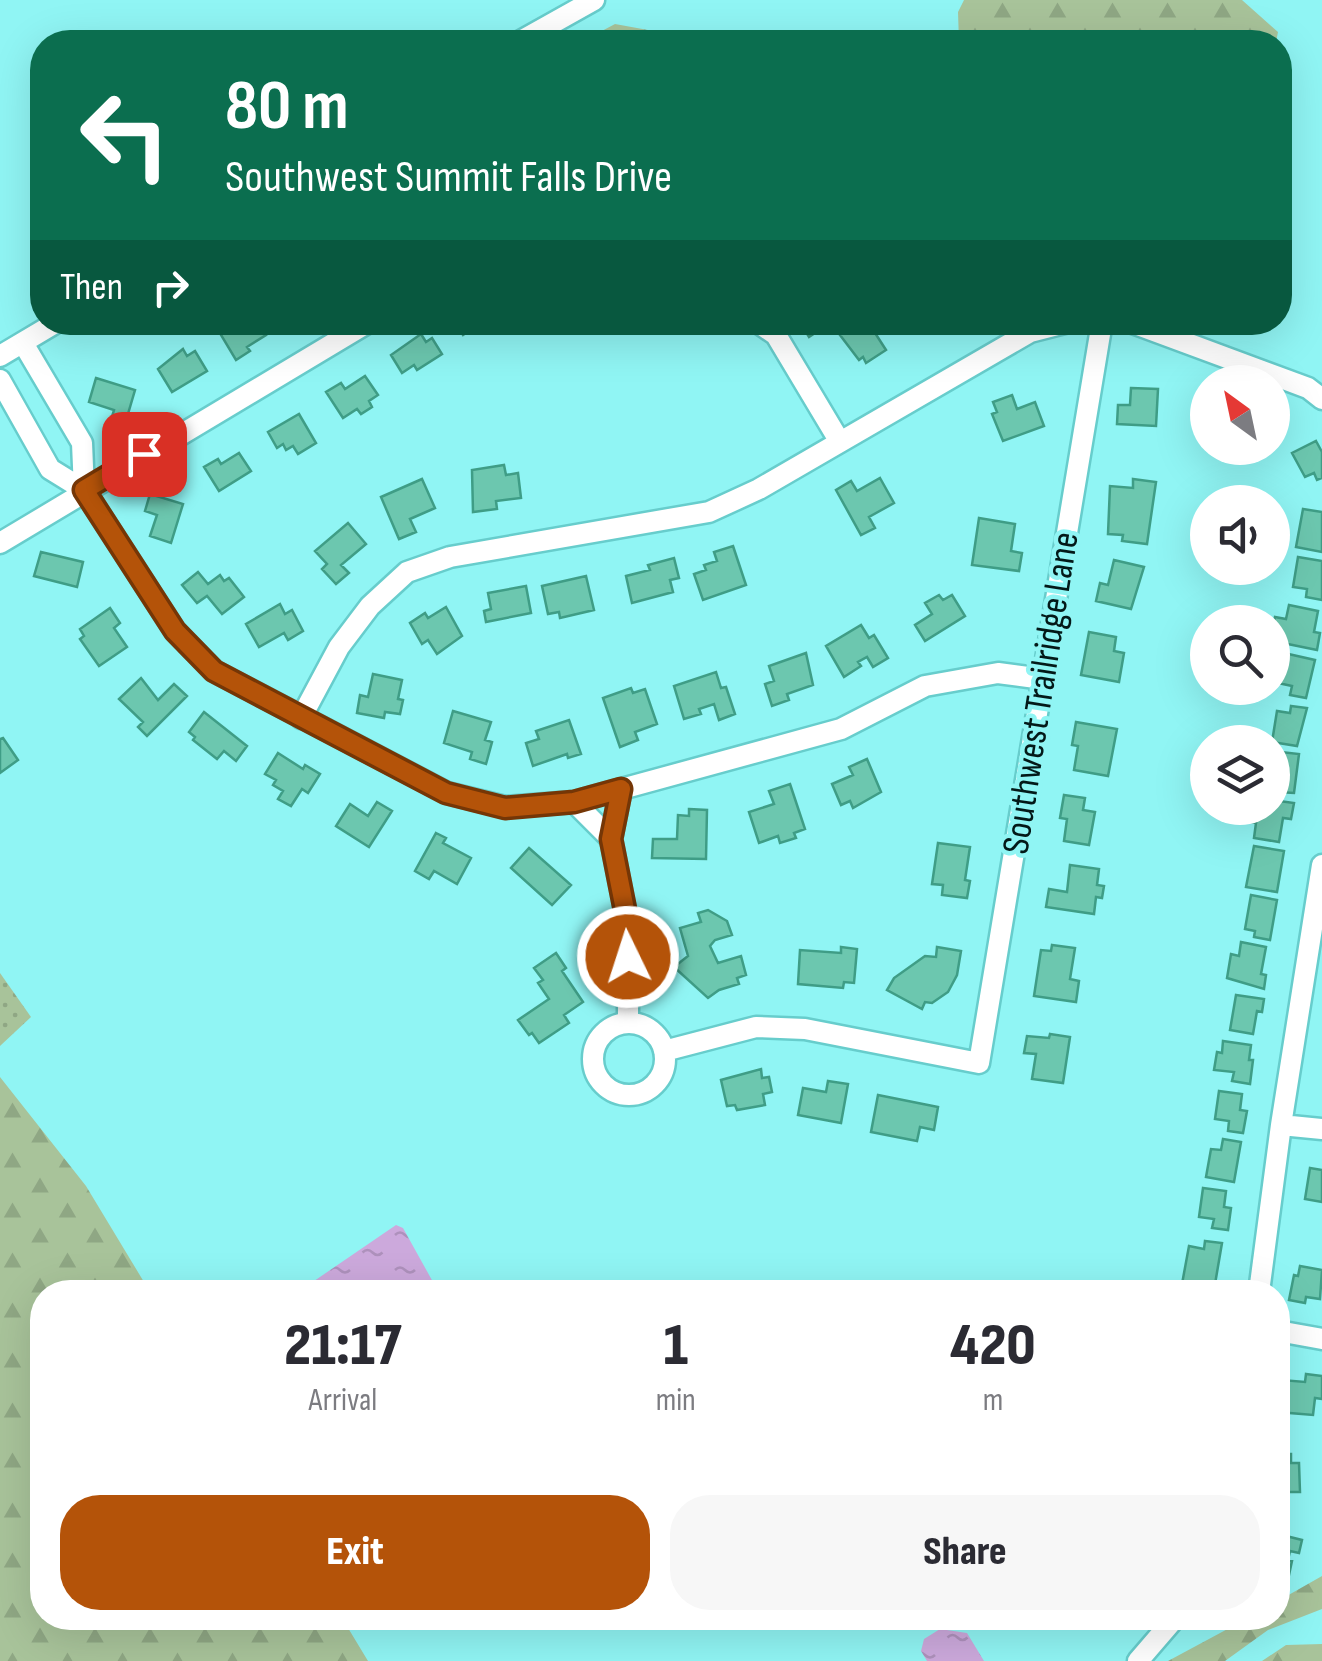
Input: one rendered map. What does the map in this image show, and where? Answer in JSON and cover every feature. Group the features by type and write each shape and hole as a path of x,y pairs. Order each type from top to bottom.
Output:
{"street":[{"path":"540,30 594,0"},
{"path":"0,356 36,335"},
{"path":"0,543 347,335"},
{"path":"776,335 840,442"},
{"path":"301,718 339,647 370,606 407,572 450,557 709,512 759,489 1025,335"},
{"name":"Southwest Trailridge Lane","path":"664,1051 756,1027 805,1029 979,1063 1100,335"},
{"path":"1165,335 1308,388 1322,399"},
{"path":"23,343 82,443 84,490"},
{"path":"0,380 50,469 84,490 175,631 214,671 446,793 505,808 574,802 841,729 925,686 998,673 1043,680"},
{"path":"621,789 611,839 628,925 628,1023"},
{"path":"574,802 611,839"},
{"path":"1261,1280 1281,1125 1316,935 1322,866"},
{"path":"628,1023 652,1030 664,1051 662,1074 655,1083 646,1090 623,1094 603,1083 594,1062 599,1040 607,1031 628,1023"},
{"path":"1281,1125 1322,1129"},
{"path":"1290,1333 1322,1339"},
{"path":"1138,1661 1165,1630"}],"green space":[{"path":"964,0 1242,0 1276,30 959,30 958,12"},
{"path":"615,24 648,30 604,30"},
{"path":"0,973 31,1017 0,1046"},
{"path":"0,1077 86,1186 143,1280 30,1280 30,1630 349,1630 368,1661 0,1661"},
{"path":"1322,1576 1322,1609 1290,1621 1290,1594"},
{"path":"1226,1630 1268,1630 1225,1661 1168,1661"},
{"path":"1322,1644 1322,1661 1262,1661 1286,1645"}],"water":[{"path":"396,1225 403,1228 432,1280 316,1280"},
{"path":"938,1630 967,1633 984,1661 927,1661 921,1651 924,1639"}],"building":[{"path":"221,335 266,335 247,347 250,351 236,360"},
{"path":"420,335 426,342 432,338 442,354 417,370 414,365 402,373 391,355"},
{"path":"840,335 876,335 886,350 866,363 863,357 859,360"},
{"path":"183,349 187,356 195,351 207,371 172,392 158,369"},
{"path":"365,376 378,395 369,401 372,407 361,414 357,409 343,418 326,392 341,383 345,389"},
{"path":"96,378 135,390 125,424 111,420 114,410 89,402"},
{"path":"1131,388 1158,389 1156,426 1117,424 1118,405 1130,405"},
{"path":"1012,395 1017,409 1035,402 1044,426 1003,441 992,414 997,412 993,402"},
{"path":"299,414 316,443 298,454 293,446 286,450 283,444 277,448 268,432"},
{"path":"1316,441 1322,452 1322,478 1317,480 1314,473 1305,477 1292,453"},
{"path":"239,453 251,471 219,491 204,467 218,459 221,464"},
{"path":"504,465 506,475 518,473 521,498 496,501 497,509 473,512 472,470"},
{"path":"880,478 894,503 869,517 875,528 861,535 836,490 851,481 857,491"},
{"path":"422,479 435,508 410,519 416,532 399,539 381,497"},
{"path":"1133,479 1156,482 1147,544 1122,541 1123,535 1108,534 1110,486 1133,488"},
{"path":"150,494 183,504 171,543 150,536 157,515 145,511"},
{"path":"1303,509 1322,512 1322,552 1296,547"},
{"path":"979,518 1015,524 1011,551 1022,553 1019,571 972,565"},
{"path":"348,523 366,544 341,565 349,573 336,584 322,569 327,564 315,551"},
{"path":"733,546 746,585 703,600 694,574 717,561 714,552"},
{"path":"41,552 83,562 77,587 34,576"},
{"path":"1298,557 1322,561 1322,600 1306,597 1307,589 1293,587"},
{"path":"674,558 679,578 670,580 673,592 632,603 626,576"},
{"path":"1114,560 1144,567 1131,609 1096,601 1100,583 1108,585"},
{"path":"198,572 208,584 220,575 224,581 229,578 244,597 222,614 207,596 197,603 182,585"},
{"path":"586,576 594,610 560,618 559,612 548,614 542,586"},
{"path":"526,586 531,613 486,622 484,611 491,609 488,593"},
{"path":"939,595 943,600 952,595 965,616 925,641 915,625 932,614 925,603"},
{"path":"280,604 285,614 292,610 303,631 288,640 284,633 259,647 246,624"},
{"path":"1290,605 1318,611 1314,632 1320,633 1317,650 1290,644"},
{"path":"446,607 462,636 437,654 428,640 422,644 410,623 425,613 428,618"},
{"path":"110,608 120,623 114,628 127,647 99,666 80,639 84,636 80,629"},
{"path":"861,625 869,638 874,635 888,658 873,667 867,657 844,677 826,646"},
{"path":"1089,632 1116,637 1114,651 1124,653 1119,682 1081,675"},
{"path":"806,653 813,685 787,694 789,700 772,706 765,684 774,681 769,666"},
{"path":"1290,654 1315,660 1306,698 1290,695"},
{"path":"716,672 735,714 719,720 714,704 699,709 701,714 684,719 674,686"},
{"path":"373,674 402,680 400,714 385,712 384,718 357,713 360,695 368,697"},
{"path":"141,678 158,700 174,684 187,696 147,736 138,727 143,722 119,699"},
{"path":"631,688 633,693 645,689 657,724 635,732 638,740 620,747 603,698"},
{"path":"1291,706 1307,708 1297,746 1290,745 1290,725 1275,725 1277,711 1290,713"},
{"path":"453,711 491,722 485,740 492,742 486,764 470,759 472,752 444,743"},
{"path":"204,712 247,746 236,761 224,751 217,759 193,740 195,737 189,732"},
{"path":"569,720 581,754 568,758 567,754 533,766 526,743 539,739 536,731"},
{"path":"1076,722 1117,729 1108,776 1074,770 1078,746 1072,745"},
{"path":"0,739 18,760 0,773"},
{"path":"278,753 303,769 305,765 320,774 308,793 302,789 291,806 278,799 283,791 273,785 276,780 265,774"},
{"path":"1290,753 1299,754 1294,793 1290,793"},
{"path":"867,759 881,792 853,808 850,801 841,805 832,784 853,775 849,767"},
{"path":"790,784 805,829 794,833 796,838 780,843 778,836 759,843 749,812 774,804 769,791"},
{"path":"1064,795 1085,798 1083,810 1095,812 1089,845 1064,841 1067,819 1060,818"},
{"path":"377,802 392,811 369,847 336,826 350,804 368,816"},
{"path":"689,809 707,810 706,859 652,858 653,839 677,839 678,815 689,816"},
{"path":"1256,825 1282,825 1279,842 1254,838"},
{"path":"436,833 446,838 443,843 471,858 457,884 434,871 429,879 415,871"},
{"path":"938,843 970,847 965,880 970,881 967,898 942,895 943,885 932,884"},
{"path":"1254,846 1284,851 1277,892 1246,887"},
{"path":"529,848 571,885 552,905 511,868"},
{"path":"1070,865 1099,869 1097,885 1104,886 1102,898 1096,897 1094,914 1046,907 1049,889 1067,892"},
{"path":"1251,895 1277,900 1270,940 1254,937 1255,931 1245,929"},
{"path":"708,910 727,921 732,935 715,940 710,946 718,963 741,956 746,975 737,978 739,984 708,998 674,967 688,956 680,928 701,922 698,913"},
{"path":"1241,942 1266,947 1261,974 1266,975 1264,989 1227,978 1231,954 1239,956"},
{"path":"1052,945 1075,948 1070,979 1079,981 1076,1002 1034,996 1041,950 1051,951"},
{"path":"841,947 857,949 854,983 844,982 843,988 798,984 800,950 841,953"},
{"path":"937,947 961,951 957,975 948,992 932,1003 925,1002 922,1009 887,990 894,978 925,956 936,957"},
{"path":"556,953 566,968 562,971 583,1002 564,1015 569,1023 539,1043 518,1020 549,999 534,968"},
{"path":"1236,995 1264,999 1262,1012 1257,1011 1253,1034 1230,1030"},
{"path":"1050,1034 1070,1037 1063,1083 1032,1079 1036,1054 1024,1053 1027,1036 1049,1038"},
{"path":"1223,1041 1251,1045 1250,1084 1232,1081 1234,1072 1214,1070"},
{"path":"761,1069 762,1078 769,1077 772,1092 763,1094 765,1105 737,1110 735,1105 727,1106 721,1080"},
{"path":"828,1081 848,1084 841,1123 798,1115 803,1088 826,1092"},
{"path":"1219,1091 1242,1094 1240,1110 1247,1111 1243,1133 1228,1131 1229,1121 1215,1119"},
{"path":"878,1095 938,1107 934,1130 920,1127 917,1141 871,1132"},
{"path":"1223,1139 1241,1142 1234,1182 1206,1177 1211,1149 1221,1150"},
{"path":"1310,1168 1322,1170 1322,1202 1305,1199"},
{"path":"1203,1188 1226,1191 1224,1207 1231,1208 1228,1230 1212,1228 1214,1219 1199,1217"},
{"path":"1205,1241 1222,1243 1216,1280 1183,1280 1189,1246 1204,1249"},
{"path":"1300,1266 1322,1270 1320,1299 1306,1297 1305,1303 1290,1300 1294,1275 1298,1276"},
{"path":"1306,1374 1322,1376 1322,1399 1315,1398 1313,1415 1290,1413 1290,1381 1305,1382"},
{"path":"1290,1454 1291,1463 1299,1463 1300,1492 1290,1492"},
{"path":"1290,1537 1302,1540 1299,1553 1290,1551"}],"route":[{"path":"144,454 84,490 175,631 214,671 446,793 505,808 574,802 621,789 611,839 628,925 628,957"}]}
